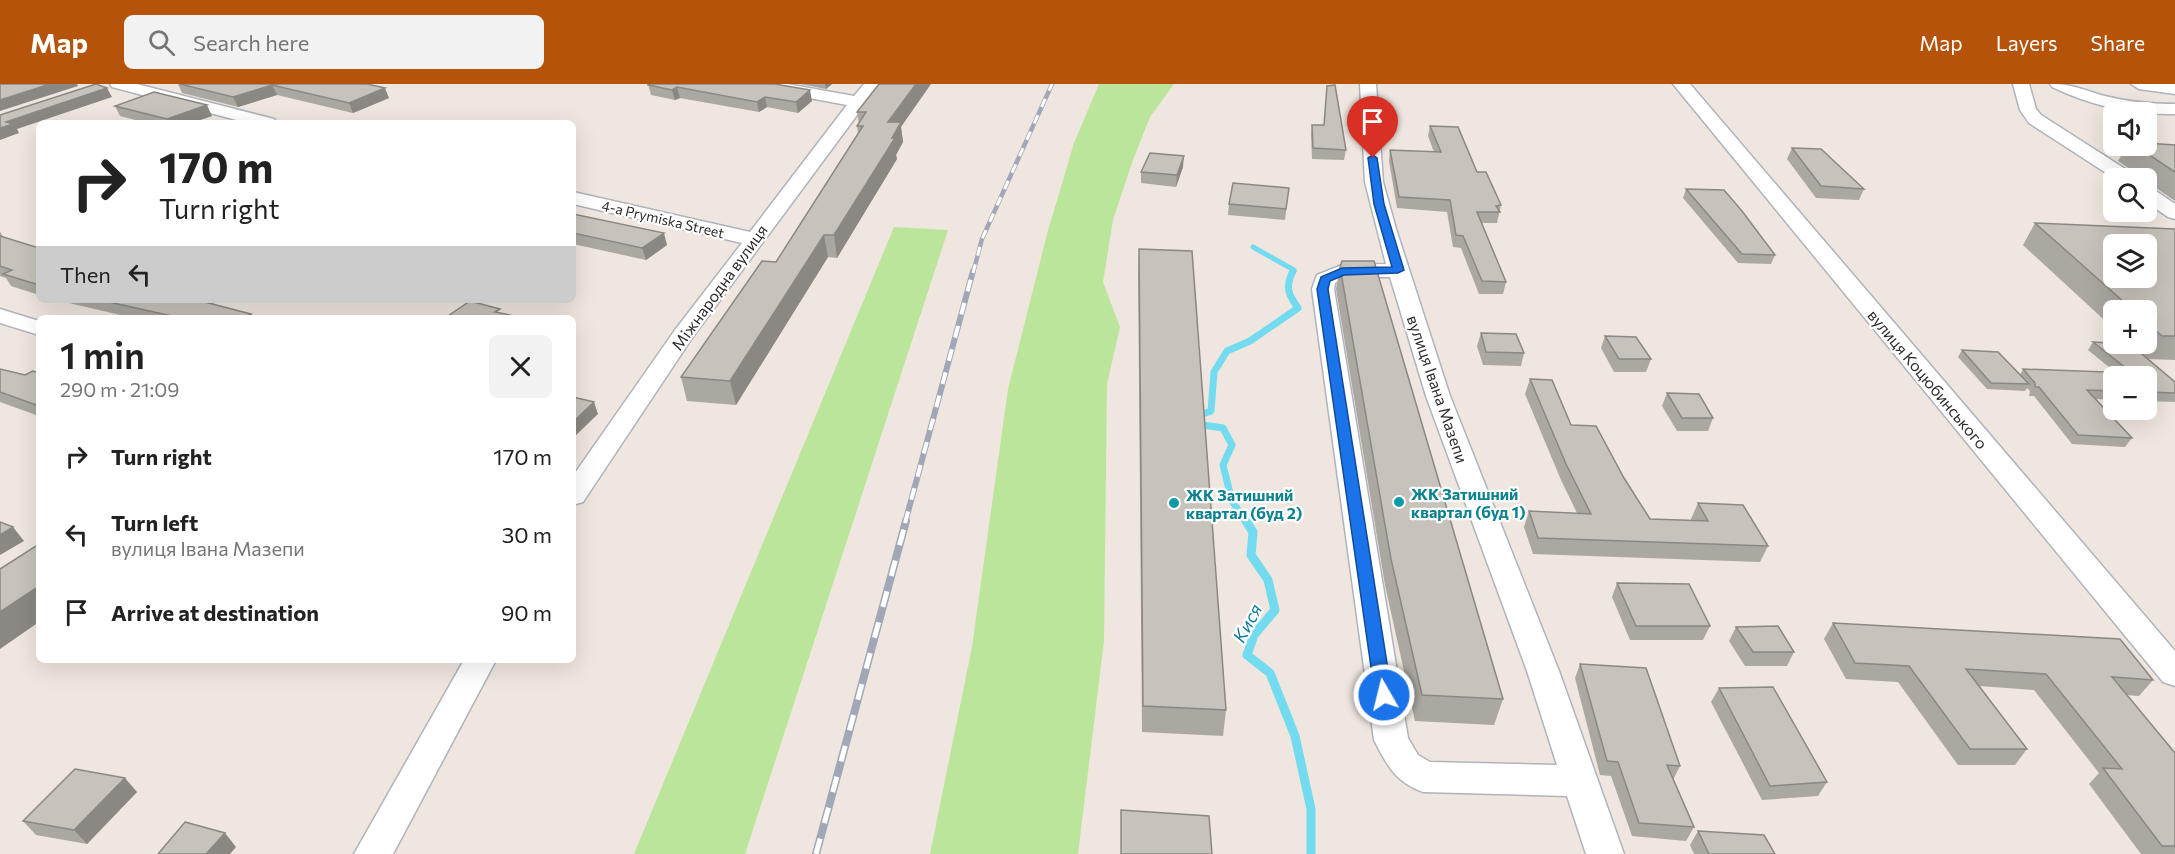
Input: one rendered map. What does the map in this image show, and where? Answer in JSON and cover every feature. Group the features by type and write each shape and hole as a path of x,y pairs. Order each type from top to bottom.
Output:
{"street":[{"path":"118,84 256,120"},
{"path":"761,84 857,102"},
{"name":"Міжнародна вулиця","path":"576,492 683,335 747,251 753,239 872,84"},
{"name":"вулиця Івана Мазепи","path":"1368,84 1374,182 1398,270 1438,396 1543,671 1605,854"},
{"name":"вулиця Коцюбинського","path":"1681,84 2175,673"},
{"path":"2021,84 2028,110 2035,119 2111,168"},
{"path":"2058,84 2080,96 2094,99 2175,109"},
{"path":"2139,84 2175,89"},
{"name":"4-a Prymiska Street","path":"576,199 753,239"},
{"path":"2157,201 2175,213"},
{"path":"1398,270 1342,271 1325,280 1323,289 1391,740 1406,765 1423,777 1580,781"},
{"path":"0,316 36,327"},
{"path":"373,854 478,663"}],"green space":[{"path":"1099,84 1174,84 1150,117 1133,160 1113,220 1103,282 1120,327 1107,384 1104,641 1078,854 930,854 972,647 1008,389 1047,234 1074,143"},
{"path":"894,227 948,230 745,854 634,854"}],"building":[{"path":"0,84 50,84 0,100"},
{"path":"96,84 107,88 6,122 13,124 0,128 0,115"},
{"path":"180,84 367,84 385,88 349,103 272,85 233,97"},
{"path":"648,84 775,84 810,90 796,102 765,97 757,102 677,87 672,90"},
{"path":"879,84 916,84 888,122 901,122 892,138 895,138 834,235 824,235 730,381 681,377 762,261 776,262 863,126 857,126 866,112 857,112"},
{"path":"1335,85 1346,150 1313,148 1312,125 1324,125 1327,86"},
{"path":"154,92 207,105 167,119 115,106"},
{"path":"1430,126 1458,127 1477,172 1486,172 1501,205 1496,206 1500,212 1477,212 1506,282 1482,281 1463,236 1456,235 1450,200 1399,197 1390,150 1441,152"},
{"path":"2157,144 2175,145 2175,172 2151,156 2157,156"},
{"path":"1792,148 1821,149 1864,189 1821,186"},
{"path":"1150,153 1184,156 1177,175 1141,172"},
{"path":"1233,183 1289,188 1286,209 1229,204"},
{"path":"1686,189 1724,190 1775,255 1742,254"},
{"path":"576,215 664,233 642,248 576,234"},
{"path":"2035,223 2175,229 2175,336 2162,336 2157,332 2157,300 2122,300 2108,288 2157,288 2157,234 2103,234 2103,283"},
{"path":"0,236 36,247 36,284 3,274 12,270 0,266"},
{"name":"ЖК Затишний квартал (буд 2)","path":"1139,249 1192,251 1226,710 1143,706"},
{"name":"ЖК Затишний квартал (буд 1)","path":"1342,261 1374,261 1503,699 1422,695 1391,559 1340,267"},
{"path":"114,303 209,303 251,314 249,315 168,315"},
{"path":"467,303 478,303 500,309 495,312 510,315 449,315"},
{"path":"1481,333 1516,334 1524,353 1486,352"},
{"path":"1605,336 1636,337 1651,359 1619,359"},
{"path":"2093,342 2103,343 2103,350"},
{"path":"1962,350 1998,352 2029,384 1991,383"},
{"path":"2108,354 2142,354 2156,366 2123,366"},
{"path":"2157,367 2175,382 2175,393 2157,392"},
{"path":"0,369 25,375 36,372 36,405 0,392"},
{"path":"2023,369 2103,372 2103,391 2087,390 2103,407 2103,420 2115,420 2132,438 2078,435 2039,387 2035,387 2035,383"},
{"path":"1530,379 1552,380 1571,425 1596,426 1624,478 1650,519 1708,521 1698,503 1743,505 1768,546 1538,538 1529,511 1591,514 1566,464"},
{"path":"1667,393 1699,394 1713,418 1682,418"},
{"path":"576,398 594,402 576,419"},
{"path":"0,522 13,527 0,535"},
{"path":"36,546 36,588 0,612 0,569"},
{"path":"1617,583 1689,584 1710,626 1636,626"},
{"path":"1833,623 2120,639 2153,680 2112,677 2175,753 2175,846 2162,846 2103,768 2122,769 2046,674 1966,669 2027,749 1970,749 1909,666 1855,663"},
{"path":"1778,626 1794,652 1753,652 1736,627"},
{"path":"1580,664 1646,668 1680,766 1667,765 1694,827 1639,823 1618,762 1607,761"},
{"path":"1773,687 1827,782 1770,786 1719,688"},
{"path":"75,769 125,778 74,830 23,821"},
{"path":"1121,810 1209,816 1212,854 1121,854"},
{"path":"185,822 225,833 206,854 158,854"},
{"path":"1698,831 1764,835 1775,854 1709,854"}],"waterway":[{"name":"Кися","path":"1253,247 1294,270 1293,273"},
{"name":"Кися","path":"1195,417 1211,411 1214,372 1227,351 1250,341 1298,308 1289,290 1293,271"},
{"name":"Кися","path":"1196,424 1223,428 1232,445 1223,465 1232,501 1247,523"},
{"name":"Кися","path":"1246,521 1253,532 1251,555 1268,580 1275,610 1254,635 1247,655 1270,673 1295,736 1311,809 1311,854"}],"railway":[{"path":"973,273 982,239 1052,84"},
{"path":"905,523 973,271"},
{"path":"816,854 906,521"}],"place":[{"name":"ЖК Затишний квартал (буд 1)","path":"1399,502"},
{"name":"ЖК Затишний квартал (буд 2)","path":"1174,503"}],"route":[{"path":"1373,158 1374,182 1398,270 1342,271 1325,280 1323,289 1384,695"}]}
